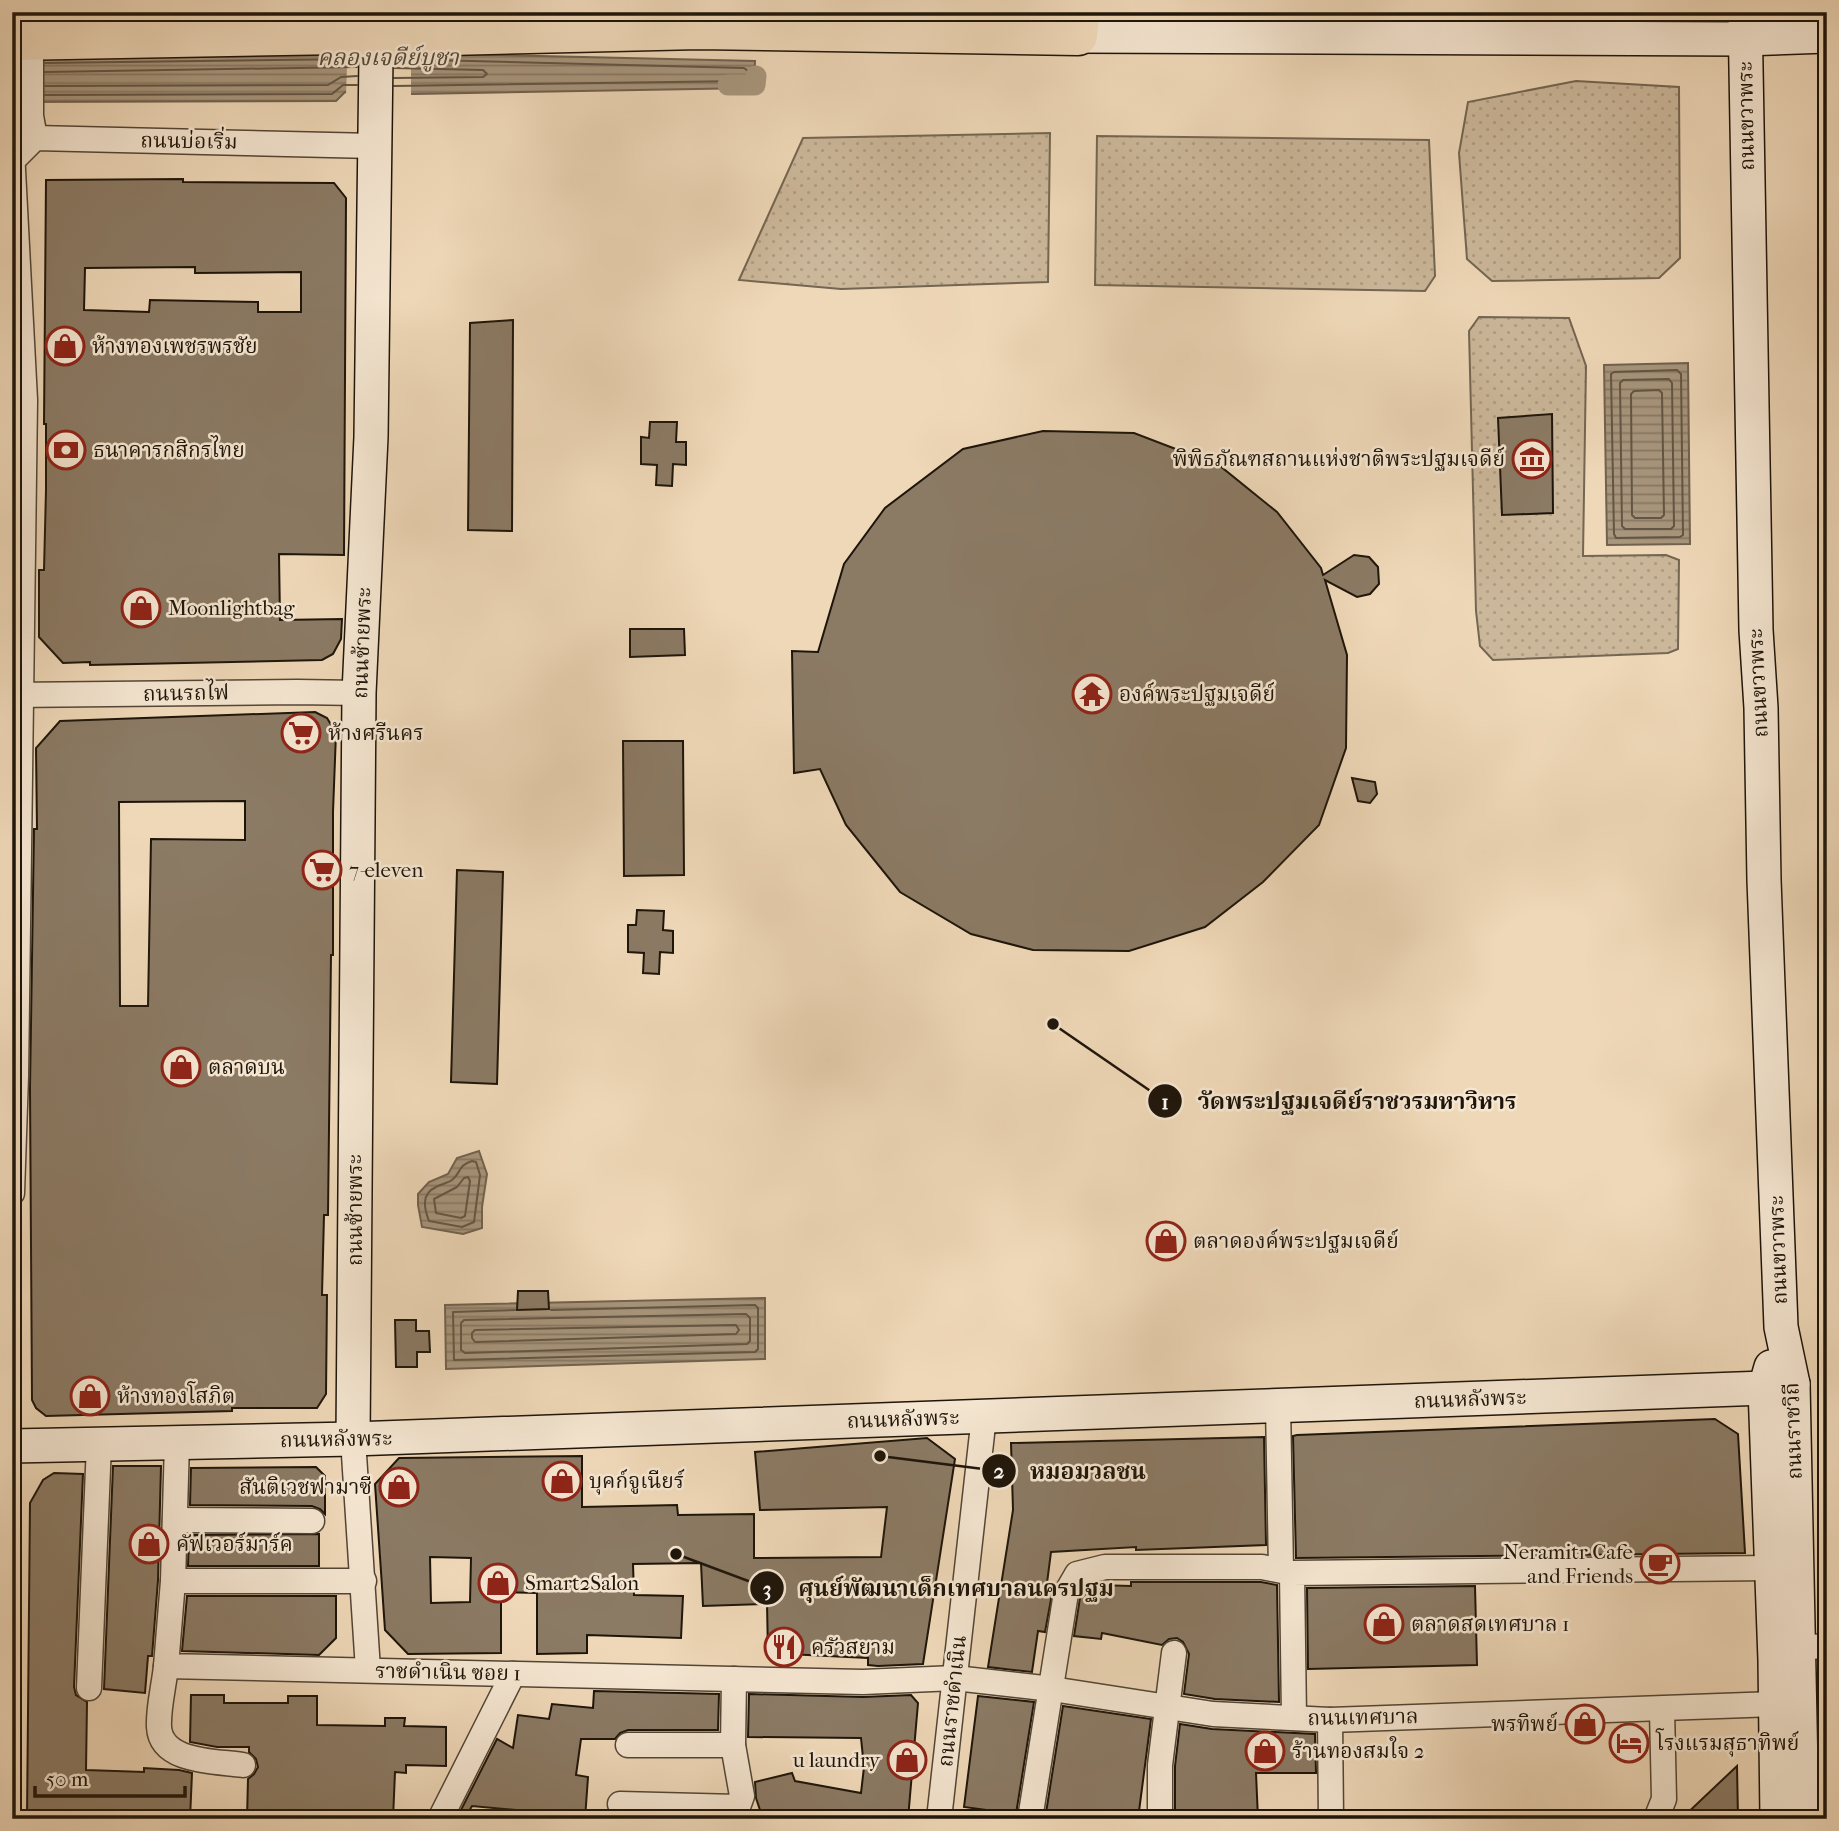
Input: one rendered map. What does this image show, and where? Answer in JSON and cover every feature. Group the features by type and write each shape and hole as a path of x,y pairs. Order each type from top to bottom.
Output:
{"main road":[{"path":"25,46 85,25 409,37 753,21 1745,26 1827,36"},
{"name":"ถนนขวาพระ","path":"1745,26 1754,576 1757,674 1761,708 1764,880 1781,1327"},
{"path":"341,35 376,56 409,37"},
{"name":"ถนนซ้ายพระ","path":"354,1439 359,693 370,437 376,56"},
{"name":"ถนนราชวิถี","path":"1777,1819 1772,1568 1781,1327"},
{"name":"ถนนราชวิถี","path":"1779,1386 1812,1646 1802,1819"},
{"name":"ถนนหลังพระ","path":"12,1446 354,1439 1779,1386"}],"street":[{"path":"13,160 33,127 25,46"},
{"name":"ถนนบ่อเริ่ม","path":"33,127 374,138"},
{"path":"12,152 25,400 16,695 16,1076 12,1193"},
{"name":"ถนนรถไฟ","path":"16,695 359,693"},
{"path":"1278,1405 1294,1718"},
{"name":"ถนนราชดำเนิน","path":"939,1819 984,1416"},
{"path":"354,1439 368,1670"},
{"path":"177,1442 173,1581 159,1728 164,1744 181,1755 243,1765"},
{"path":"89,1688 99,1444"},
{"path":"175,1520 312,1521"},
{"path":"1030,1819 1066,1592 1077,1574 1105,1567 1262,1567 1287,1571 1772,1568"},
{"path":"173,1581 364,1581"},
{"path":"1160,1819 1160,1765 1174,1653"},
{"name":"ราชดำเนิน ซอย 1","path":"166,1666 863,1682 955,1678"},
{"path":"440,1819 513,1674"},
{"name":"ถนนเทศบาล","path":"955,1678 1052,1689 1213,1714 1330,1720 1774,1704"},
{"path":"620,1804 738,1807 743,1796 733,1745 734,1679"},
{"path":"1656,1819 1664,1799 1662,1710"},
{"path":"1330,1720 1331,1819"},
{"path":"628,1745 733,1745"}],"shaded area":[{"path":"1515,12 1733,12 1732,23 1515,29"},
{"path":"1576,81 1679,87 1680,258 1659,278 1492,281 1467,259 1459,153 1468,102"},
{"path":"1050,133 1048,282 841,289 739,280 803,138"},
{"path":"1097,136 1429,140 1435,276 1425,291 1095,285"},
{"path":"1479,317 1569,318 1586,366 1583,556 1666,555 1679,560 1678,649 1668,653 1493,660 1480,646 1476,611 1469,331"}],"water":[{"path":"334,51 755,61 754,88 413,94 345,92 336,101 12,102 12,56"},
{"path":"1688,363 1690,544 1607,545 1604,365"},
{"path":"479,1151 487,1174 482,1228 463,1234 422,1227 418,1194 429,1182 448,1174 457,1158"},
{"path":"765,1298 765,1359 446,1369 445,1305"}],"pier":[{"path":"334,48 414,49 411,61 411,98 346,96 347,65"}],"building":[{"path":"183,179 183,182 334,183 346,198 344,555 279,554 280,620 342,619 341,639 333,654 322,660 90,665 90,662 63,663 39,637 39,570 44,570 46,490 46,180","holes":["195,267 195,273 301,272 301,312 258,312 258,302 150,300 149,312 84,310 85,268"]},
{"path":"513,320 512,531 468,530 470,323"},
{"path":"1552,414 1553,513 1502,515 1498,418"},
{"path":"650,422 677,422 676,442 686,442 686,465 673,464 672,486 656,485 657,465 641,464 641,437 649,438"},
{"path":"1043,431 1134,433 1220,466 1277,512 1321,568 1323,575 1354,555 1369,557 1378,567 1379,584 1370,594 1357,597 1325,580 1347,655 1346,748 1319,825 1263,882 1205,927 1129,951 1033,950 971,934 900,892 846,825 820,769 794,773 792,651 818,652 844,564 885,508 963,449"},
{"path":"630,629 684,629 685,655 630,657"},
{"name":"ตลาดบน","path":"315,712 327,718 336,733 328,1215 324,1215 322,1295 327,1295 326,1394 317,1408 232,1408 232,1411 46,1416 36,1408 32,1400 30,1088 34,829 37,829 36,748 60,721","holes":["245,801 245,840 151,839 148,1006 120,1006 119,802"]},
{"path":"623,741 683,741 684,875 624,876"},
{"path":"1352,778 1375,782 1377,794 1370,803 1358,801"},
{"path":"457,870 503,872 497,1084 451,1082"},
{"path":"637,910 664,911 663,930 673,931 673,953 660,952 659,974 643,973 644,953 628,952 628,925 636,925"},
{"path":"518,1291 548,1291 549,1309 517,1310"},
{"path":"395,1320 416,1320 416,1331 429,1331 430,1352 417,1352 417,1367 396,1367"},
{"path":"1715,1419 1738,1434 1745,1553 1296,1558 1293,1436"},
{"path":"1264,1437 1266,1545 1136,1550 1136,1547 1051,1552 1047,1583 1054,1583 1045,1632 1038,1631 1032,1672 988,1667 1013,1510 1011,1443"},
{"path":"927,1438 955,1459 923,1664 878,1666 868,1665 868,1658 768,1653 767,1604 703,1606 701,1563 633,1564 634,1595 683,1596 681,1638 587,1635 587,1653 537,1654 537,1593 501,1592 501,1653 408,1654 385,1630 375,1484 399,1458 582,1456 582,1507 677,1505 678,1515 754,1514 754,1558 881,1557 887,1507 760,1510 755,1452","holes":["430,1557 471,1558 470,1602 431,1603"]},
{"path":"113,1466 161,1466 158,1580 152,1656 148,1656 145,1693 104,1689"},
{"path":"316,1467 325,1476 325,1514 312,1506 190,1505 191,1468"},
{"path":"54,1473 83,1474 74,1687 76,1695 87,1702 86,1770 144,1772 144,1768 192,1773 190,1819 27,1819 30,1503 43,1480"},
{"path":"319,1534 319,1566 188,1566 189,1535"},
{"path":"1131,1582 1261,1582 1277,1585 1279,1702 1215,1699 1184,1694 1189,1654 1183,1642 1177,1638 1169,1639 1162,1645 1102,1633 1101,1639 1074,1636 1080,1598 1087,1587 1131,1586"},
{"path":"1475,1586 1477,1665 1308,1669 1307,1588"},
{"path":"187,1596 336,1596 336,1638 319,1655 182,1651"},
{"path":"594,1691 719,1694 718,1730 628,1730 615,1739 581,1739 576,1775 588,1777 585,1819 514,1819 515,1810 472,1806 468,1813 461,1810 497,1739 513,1748 518,1715 549,1719 552,1704 593,1708"},
{"path":"749,1694 863,1697 911,1695 918,1703 908,1819 842,1819 807,1814 809,1819 763,1819 756,1798 755,1782 792,1773 795,1781 861,1793 864,1767 861,1738 748,1737"},
{"path":"191,1695 224,1695 224,1703 288,1703 288,1696 317,1696 317,1725 385,1726 385,1718 405,1718 404,1726 446,1727 446,1766 406,1765 406,1773 395,1772 393,1819 247,1819 248,1779 258,1767 256,1759 249,1752 249,1747 217,1747 190,1742"},
{"path":"978,1696 1034,1702 1016,1814 964,1807"},
{"path":"1063,1706 1151,1719 1138,1819 1045,1819"},
{"path":"1180,1724 1212,1729 1315,1734 1316,1773 1256,1773 1258,1819 1175,1819 1175,1766"},
{"path":"1737,1766 1738,1819 1681,1819"}],"waterway":[{"name":"คลองเจดีย์บูชา","path":"728,85 755,85 756,76"}],"place":[{"name":"ห้างทองเพชรพรชัย","path":"65,346"},
{"name":"ธนาคารกสิกรไทย","path":"66,450"},
{"name":"พิพิธภัณฑสถานแห่งชาติพระปฐมเจดีย์","path":"1532,459"},
{"name":"Moonlightbag","path":"141,608"},
{"name":"องค์พระปฐมเจดีย์","path":"1092,694"},
{"name":"ห้างศรีนคร","path":"301,733"},
{"name":"7-eleven","path":"322,870"},
{"name":"วัดพระปฐมเจดีย์ราชวรมหาวิหาร","path":"1053,1024"},
{"name":"ตลาดบน","path":"181,1067"},
{"name":"ตลาดองค์พระปฐมเจดีย์","path":"1166,1241"},
{"name":"ห้างทองโสภิต","path":"90,1396"},
{"name":"หมอมวลชน","path":"880,1456"},
{"name":"บุคก์จูเนียร์","path":"562,1481"},
{"name":"สันติเวชฟามาซี","path":"399,1487"},
{"name":"คัฟเวอร์มาร์ค","path":"149,1544"},
{"name":"ศุนย์พัฒนาเด็กเทศบาลนครปฐม","path":"676,1554"},
{"name":"Neramitr Cafe and Friends","path":"1660,1564"},
{"name":"Smart2Salon","path":"498,1583"},
{"name":"ตลาดสดเทศบาล 1","path":"1384,1624"},
{"name":"ครัวสยาม","path":"784,1647"},
{"name":"พรทิพย์","path":"1585,1724"},
{"name":"โรงแรมสุธาทิพย์","path":"1629,1743"},
{"name":"ร้านทองสมใจ 2","path":"1265,1751"},
{"name":"u laundry","path":"907,1760"}]}
